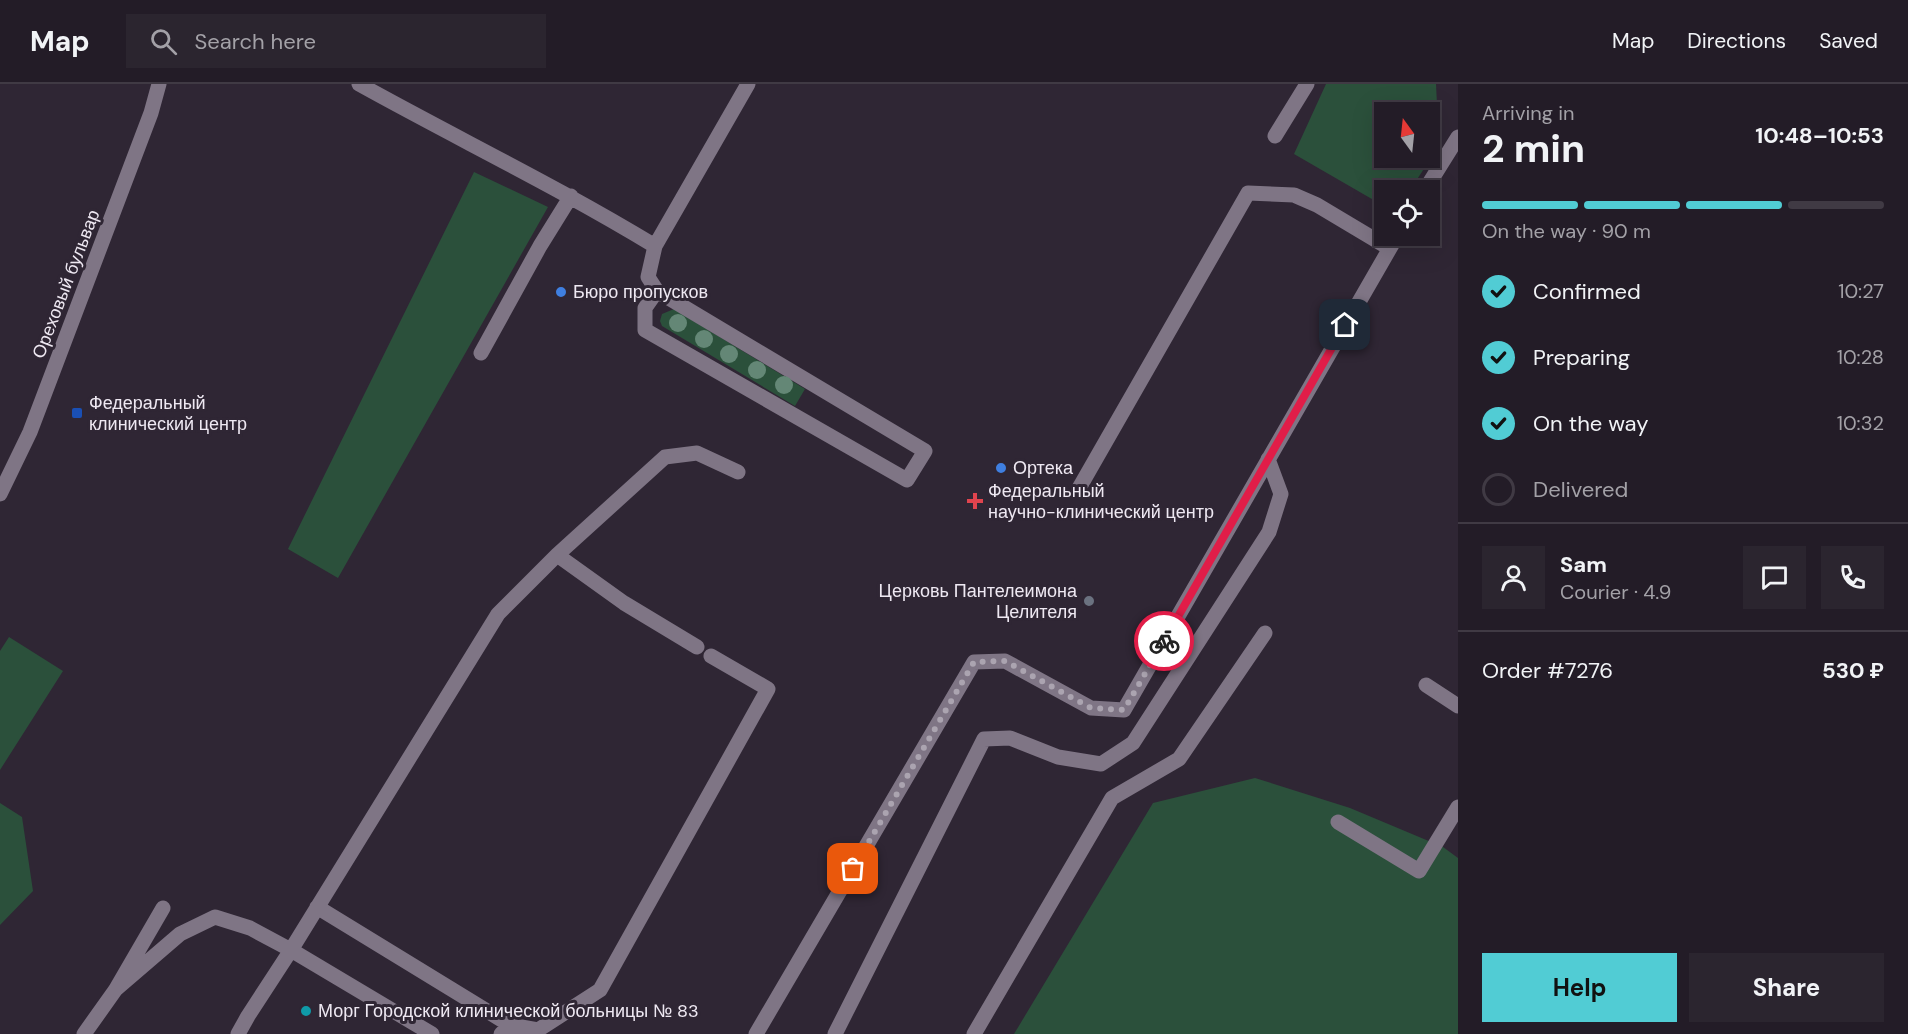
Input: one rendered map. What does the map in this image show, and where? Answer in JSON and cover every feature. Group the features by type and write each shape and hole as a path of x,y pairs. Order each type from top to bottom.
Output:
{"street":[{"name":"Ореховый бульвар","path":"0,494 30,432 151,113 159,84"},
{"path":"359,84 437,128 475,145 571,196 655,246"},
{"path":"657,291 645,308 645,330 907,480 925,450 657,291 648,277 655,246 748,84"},
{"path":"1275,136 1307,84"},
{"path":"1431,180 1458,137"},
{"path":"1077,490 1248,193 1294,195 1374,233"},
{"path":"481,353 540,246 571,196"},
{"path":"756,1034 974,662 1005,661 1091,708 1124,710 1391,246"},
{"path":"238,1034 498,614 557,555 665,457 697,453 715,459 738,472"},
{"path":"835,1034 984,739 1010,738 1058,757 1101,764 1133,743 1269,532 1281,494 1268,459"},
{"path":"557,555 624,603 697,647"},
{"path":"974,1034 1112,798 1179,759 1265,633"},
{"path":"317,907 505,1030 538,1030 600,990 768,689 711,656"},
{"path":"1426,685 1458,706"},
{"path":"1338,822 1419,871 1458,807"},
{"path":"84,1034 116,989 163,908"},
{"path":"116,989 180,934 215,917 250,928 291,950 432,1034"}],"green space":[{"path":"1326,84 1436,84 1437,102 1374,102 1374,168 1424,168 1417,180 1374,180 1374,200 1294,154"},
{"path":"474,172 548,207 338,578 288,549"},
{"path":"674,309 805,389 795,406 662,326 660,321 662,314"},
{"path":"9,637 63,671 0,770 0,651"},
{"path":"1255,778 1350,808 1443,847 1458,858 1458,1034 1014,1034 1153,803"},
{"path":"0,803 22,817 33,891 0,925"}],"way so far":[{"path":"853,869 974,662 1005,661 1091,708 1124,710 1164,641"}],"place":[{"name":"Бюро пропусков","path":"561,292"},
{"name":"Федеральный клинический центр","path":"77,413"},
{"name":"Ортека","path":"1001,468"},
{"name":"Федеральный научно-клинический центр","path":"975,501"},
{"name":"Церковь Пантелеимона Целителя","path":"1089,601"},
{"name":"Морг Городской клинической больницы № 83","path":"306,1011"}],"route":[{"path":"1164,641 1345,325"}]}
